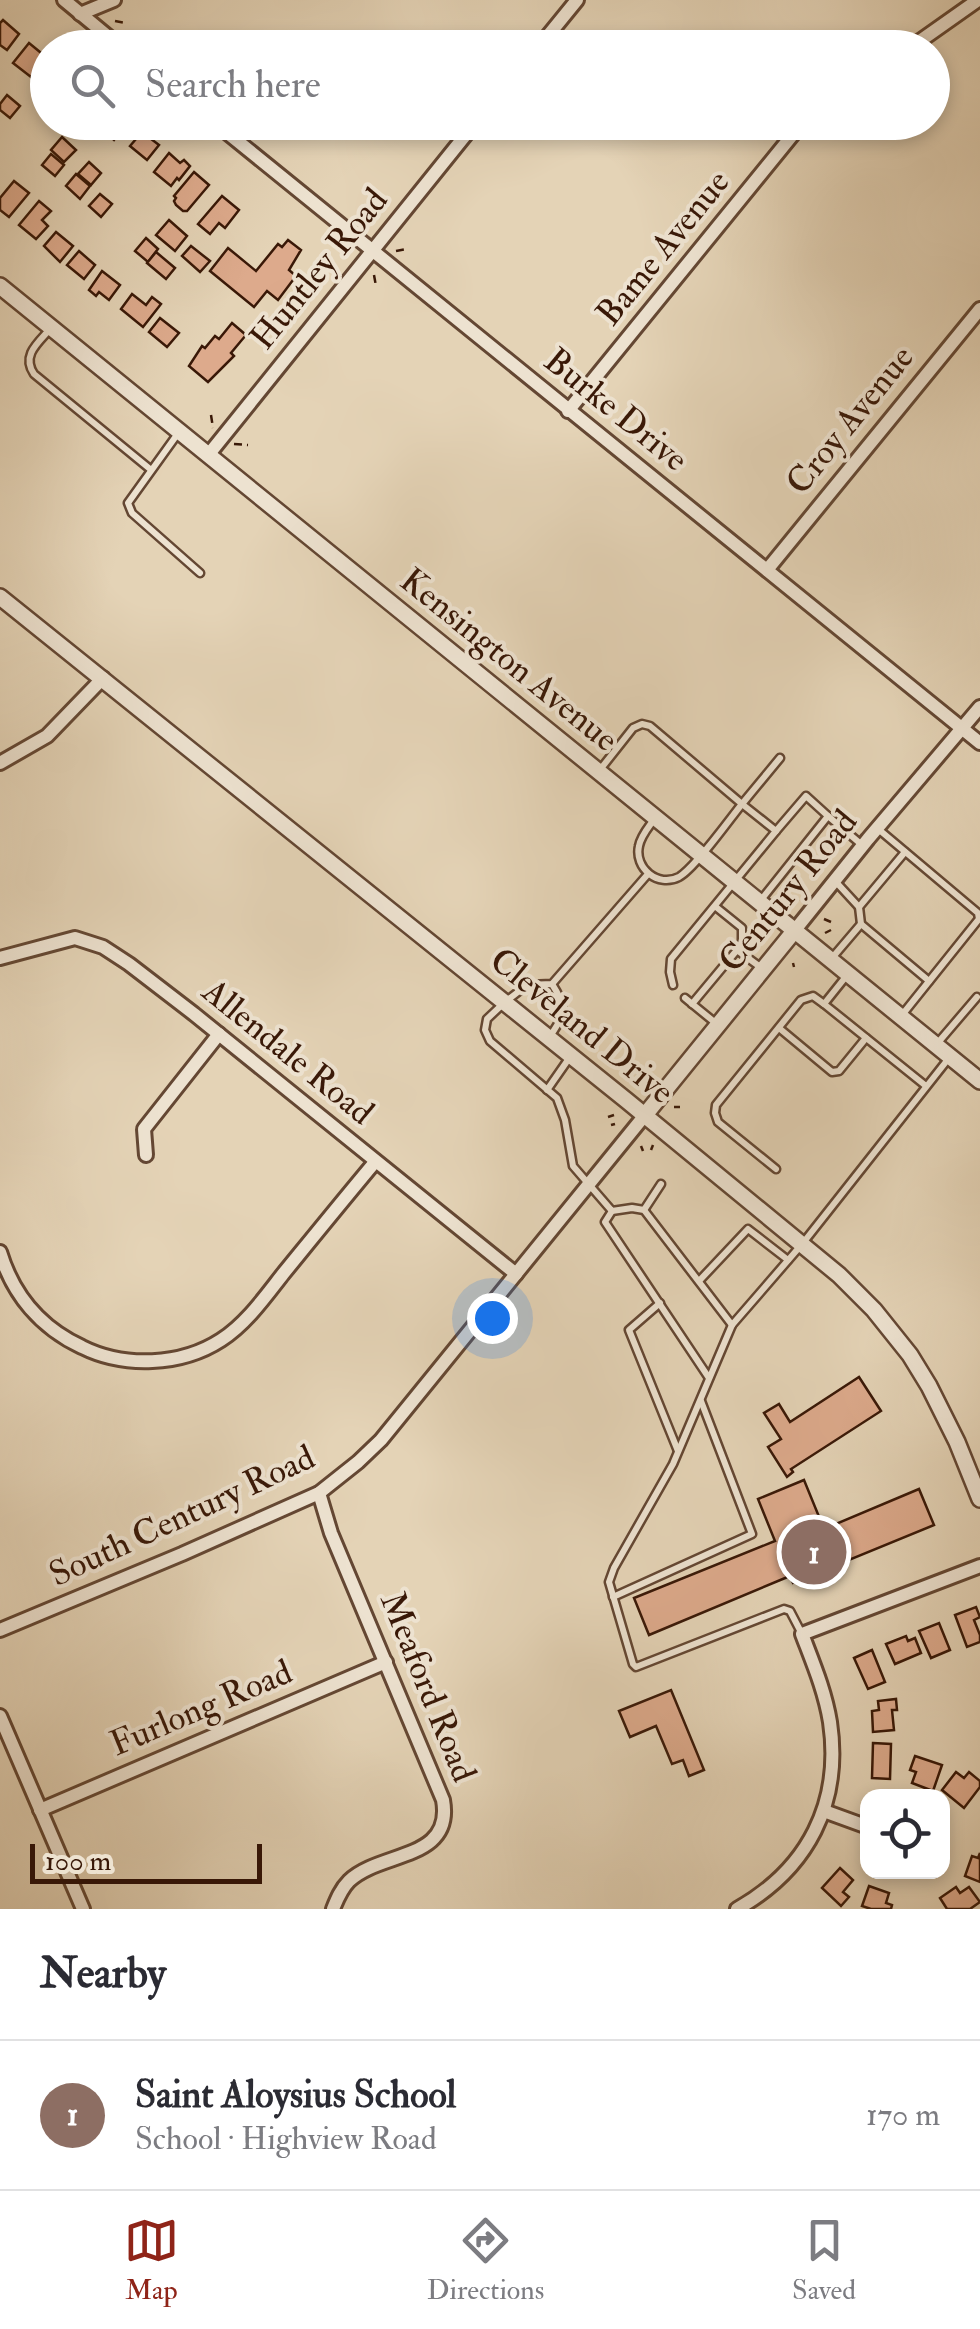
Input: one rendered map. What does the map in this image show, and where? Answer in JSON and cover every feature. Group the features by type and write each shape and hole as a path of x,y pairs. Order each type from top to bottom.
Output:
{"street":[{"path":"64,0 100,30"},
{"path":"80,14 114,0"},
{"path":"553,30 577,0"},
{"path":"936,30 978,0"},
{"name":"Burke Drive","path":"236,140 980,743"},
{"name":"Huntley Road","path":"209,454 461,140"},
{"name":"Bame Avenue","path":"568,410 788,140"},
{"name":"Kensington Avenue","path":"0,286 980,1081"},
{"name":"Croy Avenue","path":"768,570 980,309"},
{"name":"Cleveland Drive","path":"0,597 839,1274 910,1355 957,1442 980,1499"},
{"path":"0,763 47,736 103,678"},
{"name":"Century Road","path":"645,1116 862,846 980,707"},
{"name":"Allendale Road","path":"0,958 74,938 103,947 219,1034 516,1274"},
{"path":"146,1155 144,1129 219,1034"},
{"name":"South Century Road","path":"0,1630 318,1493 358,1462 381,1440 645,1116"},
{"path":"0,1252 16,1289 30,1309 66,1340 89,1351 122,1359 181,1357 220,1341 245,1319 375,1162"},
{"name":"Meaford Road","path":"318,1493 444,1810 437,1835 428,1844 347,1882 333,1909"},
{"path":"737,1909 771,1886 792,1865 824,1811 831,1784 830,1722 802,1634 980,1566"},
{"name":"Furlong Road","path":"40,1810 386,1662"},
{"path":"0,1716 83,1909"},
{"path":"824,1811 860,1824"}],"lane":[{"path":"52,327 28,359 34,374 150,469"},
{"path":"180,430 128,503 129,509 200,573"},
{"path":"599,771 633,728 650,726 776,831"},
{"path":"656,817 640,840 640,864 648,874 663,880 676,878 701,854 780,758"},
{"path":"673,985 671,958 806,796 862,846"},
{"path":"760,902 828,816"},
{"path":"877,828 978,913 980,919 901,1016"},
{"path":"859,907 905,852"},
{"path":"612,1211 573,1166 565,1120 556,1098 490,1041 485,1030 487,1019 528,985 552,984 648,874"},
{"path":"831,960 860,924 859,907 834,881"},
{"path":"692,1004 742,942 742,928 716,906"},
{"path":"860,924 929,981"},
{"path":"738,950 764,970"},
{"path":"824,1004 848,974"},
{"path":"548,1038 563,1018 560,997 552,984"},
{"path":"776,1169 718,1122 714,1113 801,1000 813,996 926,1086"},
{"path":"936,1045 977,997"},
{"path":"685,998 718,1025"},
{"path":"779,1028 832,1072 839,1071 866,1038"},
{"path":"547,1090 571,1056"},
{"path":"802,1634 790,1611 784,1609 636,1668 609,1582 678,1452 732,1325 803,1243 950,1056"},
{"path":"644,1210 661,1184"},
{"path":"710,1378 605,1222 612,1211 644,1210 732,1325"},
{"path":"698,1281 748,1228 788,1260"},
{"path":"660,1304 629,1330 678,1452"},
{"path":"613,1597 752,1534 700,1400"}],"path":[{"path":"115,21 125,23"},
{"path":"395,252 406,249"},
{"path":"374,274 376,286"},
{"path":"210,415 213,428"},
{"path":"233,444 248,445"},
{"path":"824,919 832,922"},
{"path":"825,933 831,930"},
{"path":"674,1107 680,1107"}],"building":[{"path":"3,20 19,34 7,50 0,45"},
{"path":"29,43 30,44 30,76 13,63"},
{"path":"7,95 20,106 10,118 0,110"},
{"path":"59,140 65,140 76,150 64,162 51,150"},
{"path":"135,140 152,140 159,145 147,160 130,146"},
{"path":"169,153 190,166 171,186 154,172"},
{"path":"51,154 64,165 55,176 42,165"},
{"path":"89,162 101,173 91,185 78,174"},
{"path":"194,172 209,185 183,211 174,196"},
{"path":"76,174 90,186 80,199 66,186"},
{"path":"14,181 29,193 9,217 0,210 0,198"},
{"path":"100,194 112,204 101,217 89,206"},
{"path":"222,196 239,210 225,228 219,223 210,234 198,224"},
{"path":"39,201 51,211 42,220 48,226 36,239 19,225"},
{"path":"169,220 187,236 175,251 156,235"},
{"path":"56,232 73,246 60,262 44,246"},
{"path":"146,238 158,249 148,262 135,251"},
{"path":"288,240 301,250 289,270 296,276 278,300 267,291 254,307 210,271 228,248 256,271 278,244 282,247"},
{"path":"191,246 210,261 200,272 182,256"},
{"path":"79,251 95,265 84,279 67,265"},
{"path":"156,252 175,268 166,279 147,263"},
{"path":"102,271 120,285 109,300 89,290"},
{"path":"132,294 146,305 152,297 161,304 143,327 121,309"},
{"path":"160,318 179,333 167,347 149,332"},
{"path":"232,323 246,335 231,353 234,356 208,382 189,366 202,346 205,348 215,336 219,339"},
{"path":"859,1377 881,1411 791,1469 793,1472 787,1477 768,1447 781,1439 764,1413 779,1404 790,1422"},
{"path":"804,1480 824,1529 919,1489 934,1525 793,1583 790,1576 649,1635 634,1598 775,1541 758,1499"},
{"path":"976,1607 980,1617 974,1620 980,1642 967,1647 955,1615"},
{"path":"939,1623 950,1650 931,1658 919,1631"},
{"path":"906,1636 908,1641 915,1638 921,1653 895,1664 886,1644"},
{"path":"872,1650 885,1682 868,1689 854,1658"},
{"path":"671,1690 704,1770 689,1776 683,1760 672,1764 656,1726 630,1737 619,1711"},
{"path":"896,1699 897,1710 892,1710 894,1730 873,1732 872,1711 879,1710 878,1701"},
{"path":"873,1743 891,1744 890,1779 872,1778"},
{"path":"915,1756 942,1765 934,1789 912,1783 916,1772 910,1770"},
{"path":"956,1772 964,1778 969,1772 980,1781 980,1787 964,1808 950,1797 950,1789 943,1789"},
{"path":"980,1853 980,1882 965,1876 972,1856 978,1858"},
{"path":"840,1868 853,1880 843,1892 849,1897 841,1906 822,1888"},
{"path":"869,1886 889,1893 886,1903 892,1905 891,1909 862,1906"},
{"path":"956,1887 960,1893 969,1887 980,1902 970,1909 947,1909 940,1898"}],"place":[{"name":"Saint Aloysius School","path":"814,1552"}]}
